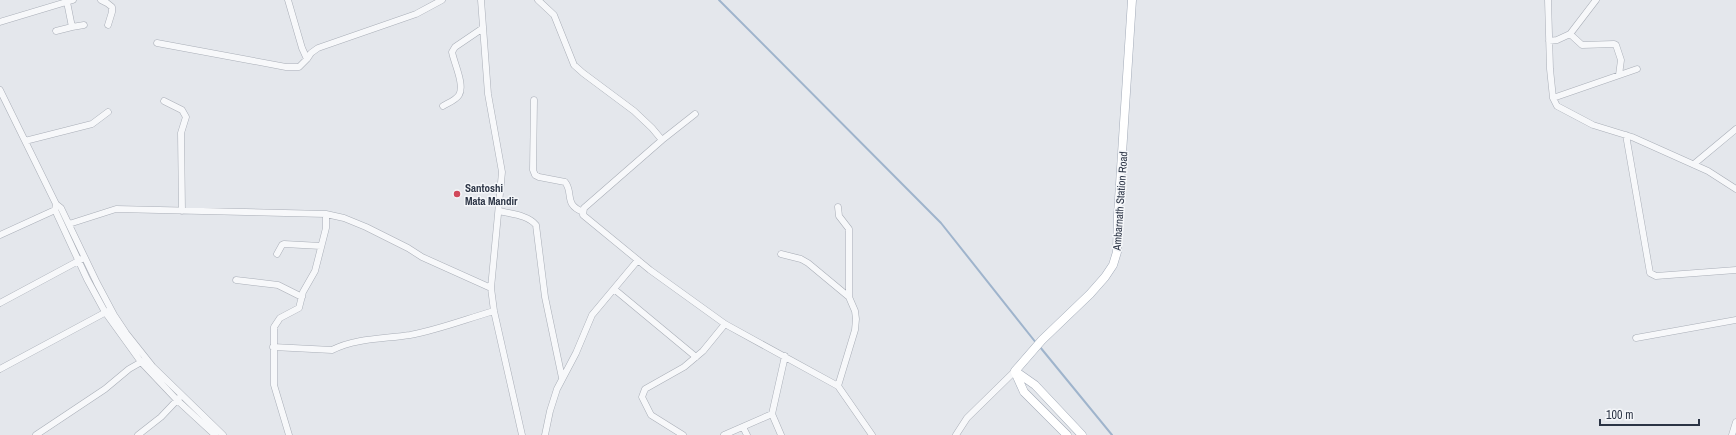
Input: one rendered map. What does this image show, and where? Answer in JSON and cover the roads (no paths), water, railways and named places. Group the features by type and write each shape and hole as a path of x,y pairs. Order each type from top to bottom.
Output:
{"main road":[{"name":"Ambarnath Station Road","path":"1015,371 1042,340 1090,294 1113,265 1117,252 1118,215 1132,0"},
{"path":"1015,371 1024,392 1067,435"},
{"path":"1015,371 1035,385 1082,435"}],"street":[{"path":"101,0 107,2 112,7 108,25"},
{"path":"288,0 302,48 307,59"},
{"path":"157,43 286,67 300,67 311,53 318,48 416,14 442,0"},
{"path":"481,0 488,94 502,172 491,288 494,311 522,435"},
{"path":"538,0 554,15 574,65 634,111 662,140"},
{"path":"1548,0 1553,98 1557,106 1593,125 1626,135 1708,170 1736,189"},
{"path":"1549,41 1557,40 1570,34 1596,0"},
{"path":"0,22 70,1 72,27"},
{"path":"56,31 84,25"},
{"path":"443,106 458,96 460,90 459,78 452,52 456,47 483,28"},
{"path":"1570,34 1582,45 1616,45 1621,60 1619,75"},
{"path":"1553,98 1637,70"},
{"path":"0,90 108,311 143,360 215,435"},
{"path":"534,100 532,170 535,174 565,182 568,186 570,201 576,209 583,212 585,217 638,260 725,324 838,386 872,435"},
{"path":"164,101 182,110 186,117 180,133 182,211"},
{"path":"25,141 92,124 108,112"},
{"path":"583,212 584,208 662,140 695,114"},
{"path":"1694,164 1736,129"},
{"path":"1626,135 1650,273 1656,276 1736,270"},
{"path":"0,235 56,207 61,208 69,224 82,259"},
{"path":"838,207 840,216 849,229 849,297 855,311 856,320 855,330 838,386"},
{"path":"69,224 116,210 326,214 344,218 366,227 408,248 422,257 491,288"},
{"path":"498,211 524,217 536,225 545,297 562,378"},
{"path":"288,435 274,385 274,327 280,318 298,308 308,281 315,272 326,228 326,214"},
{"path":"277,254 284,244 321,246"},
{"path":"781,254 801,259 808,263 849,297"},
{"path":"0,303 82,259"},
{"path":"545,435 550,410 557,389 576,352 592,314 638,260"},
{"path":"236,280 278,285 302,297"},
{"path":"614,289 696,358"},
{"path":"0,369 108,311"},
{"path":"273,347 332,350 339,346 360,341 424,332 494,311"},
{"path":"1636,338 1736,320"},
{"path":"682,435 651,416 642,397 643,394 645,389 684,367 696,358 725,324"},
{"path":"781,435 772,414 785,356"},
{"path":"36,435 105,389 129,369 143,360"},
{"name":"Ambarnath Station Road","path":"956,435 967,418 1015,371"},
{"path":"138,435 161,417 180,398"},
{"path":"180,398 223,435"},
{"path":"724,435 772,414"},
{"path":"1732,435 1736,422"},
{"path":"743,427 747,435"}],"waterway":[{"path":"719,0 941,223 1037,344"},
{"path":"1040,347 1112,435"}],"place":[{"name":"Santoshi Mata Mandir","path":"457,194"}]}
